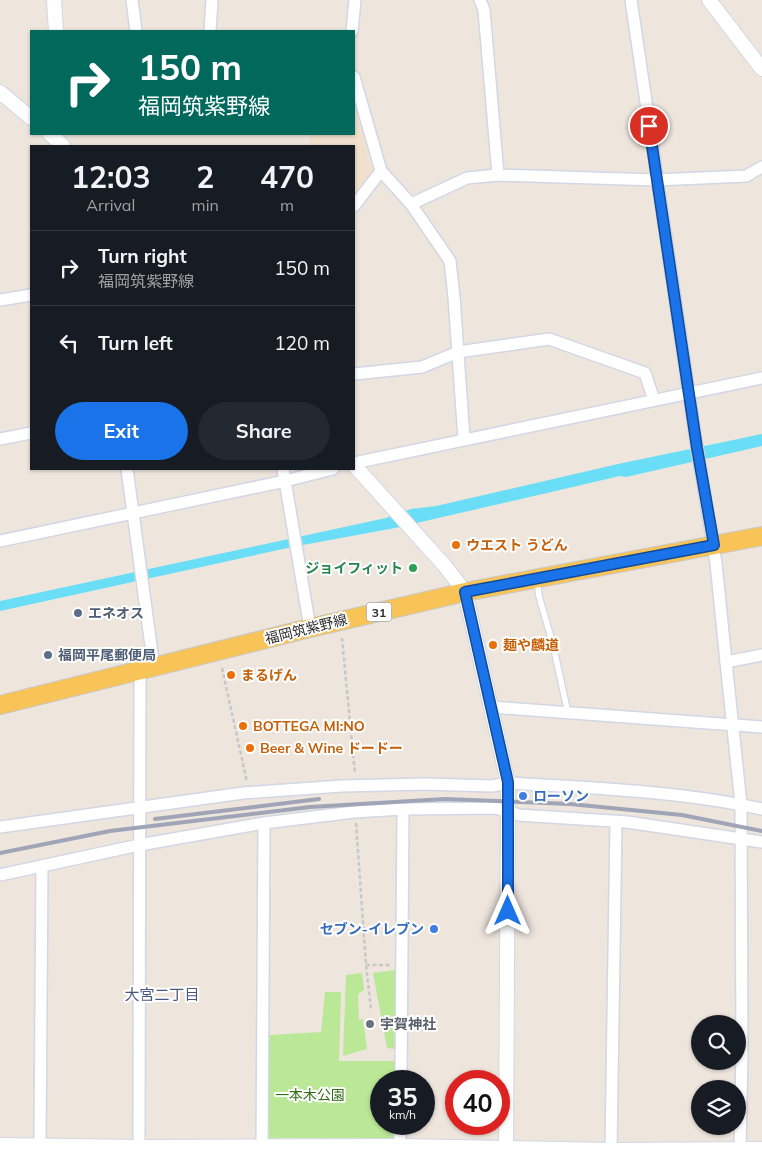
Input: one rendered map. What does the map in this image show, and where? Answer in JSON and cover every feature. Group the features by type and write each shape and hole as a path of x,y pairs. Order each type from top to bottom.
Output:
{"main road":[{"name":"福岡筑紫野線","path":"0,706 310,628 465,592 762,536"}],"street":[{"path":"54,0 56,30"},
{"path":"132,0 136,30"},
{"path":"210,30 212,0"},
{"path":"352,30 355,0"},
{"path":"480,0 484,10 498,175"},
{"path":"631,0 688,393 714,545 741,804 742,1053 740,1149"},
{"path":"709,0 762,69"},
{"path":"355,81 380,171 412,204 450,261 464,439"},
{"path":"0,92 30,117"},
{"path":"412,204 467,178 498,175 656,180 746,176 762,166"},
{"path":"355,205 380,171"},
{"path":"0,300 30,295"},
{"path":"355,374 422,367 458,352 550,339 645,373 654,400"},
{"path":"355,464 464,439 762,378"},
{"path":"0,439 30,433"},
{"path":"355,465 445,566 465,592 508,782 506,1149"},
{"path":"128,470 141,576 147,669 139,807 139,1149"},
{"path":"283,470 310,628"},
{"path":"0,540 329,470"},
{"path":"726,662 762,656"},
{"path":"491,707 762,727"},
{"path":"0,828 139,807 243,794 342,786 426,784 492,786 508,782 617,789 741,804 762,809"},
{"path":"0,875 139,845 264,823 354,812 403,809 496,808 519,815 616,821 762,842"},
{"path":"400,1070 403,809"},
{"path":"612,1150 616,821"},
{"path":"262,1148 264,823"},
{"path":"40,1144 42,866"},
{"path":"400,1135 400,1148"},
{"path":"0,1145 40,1144 139,1149 762,1150"}],"lane":[{"path":"536,578 568,713"}],"path":[{"path":"342,638 355,779"},
{"path":"222,668 248,786"},
{"path":"356,818 366,965 371,1009"},
{"path":"366,965 401,965"}],"shaded area":[{"path":"355,108 372,171 362,188 355,195 355,145 311,145 308,135 355,135"}],"green space":[{"path":"395,970 395,1049 387,1048 373,973"},
{"path":"362,973 364,990 358,994 359,1020 363,1019 367,1049 343,1056 346,975"},
{"name":"一本木公園","path":"325,992 341,992 339,1061 395,1061 395,1070 370,1070 370,1135 396,1135 396,1138 266,1138 269,1035 321,1032"}],"water":[{"path":"762,434 762,446 626,477 620,476 395,528 292,547 0,611 0,601 386,518 411,509 436,506 618,464"}],"railway":[{"path":"155,819 319,799"},
{"path":"0,853 110,831 310,807 445,799 570,804 682,815 762,831"}],"place":[{"name":"ウエスト うどん","path":"456,545"},
{"name":"ジョイフィット","path":"413,568"},
{"name":"エネオス","path":"78,613"},
{"name":"麺や麟道","path":"493,645"},
{"name":"福岡平尾郵便局","path":"48,655"},
{"name":"まるげん","path":"231,675"},
{"name":"BOTTEGA MI:NO","path":"243,726"},
{"name":"Beer & Wine ドードー","path":"250,748"},
{"name":"ローソン","path":"523,796"},
{"name":"セブン-イレブン","path":"434,929"},
{"name":"宇賀神社","path":"370,1024"}],"district":[{"name":"大宮二丁目","path":"162,994"}],"route":[{"path":"508,911 508,782 465,592 714,545 697,448 649,126"}]}
